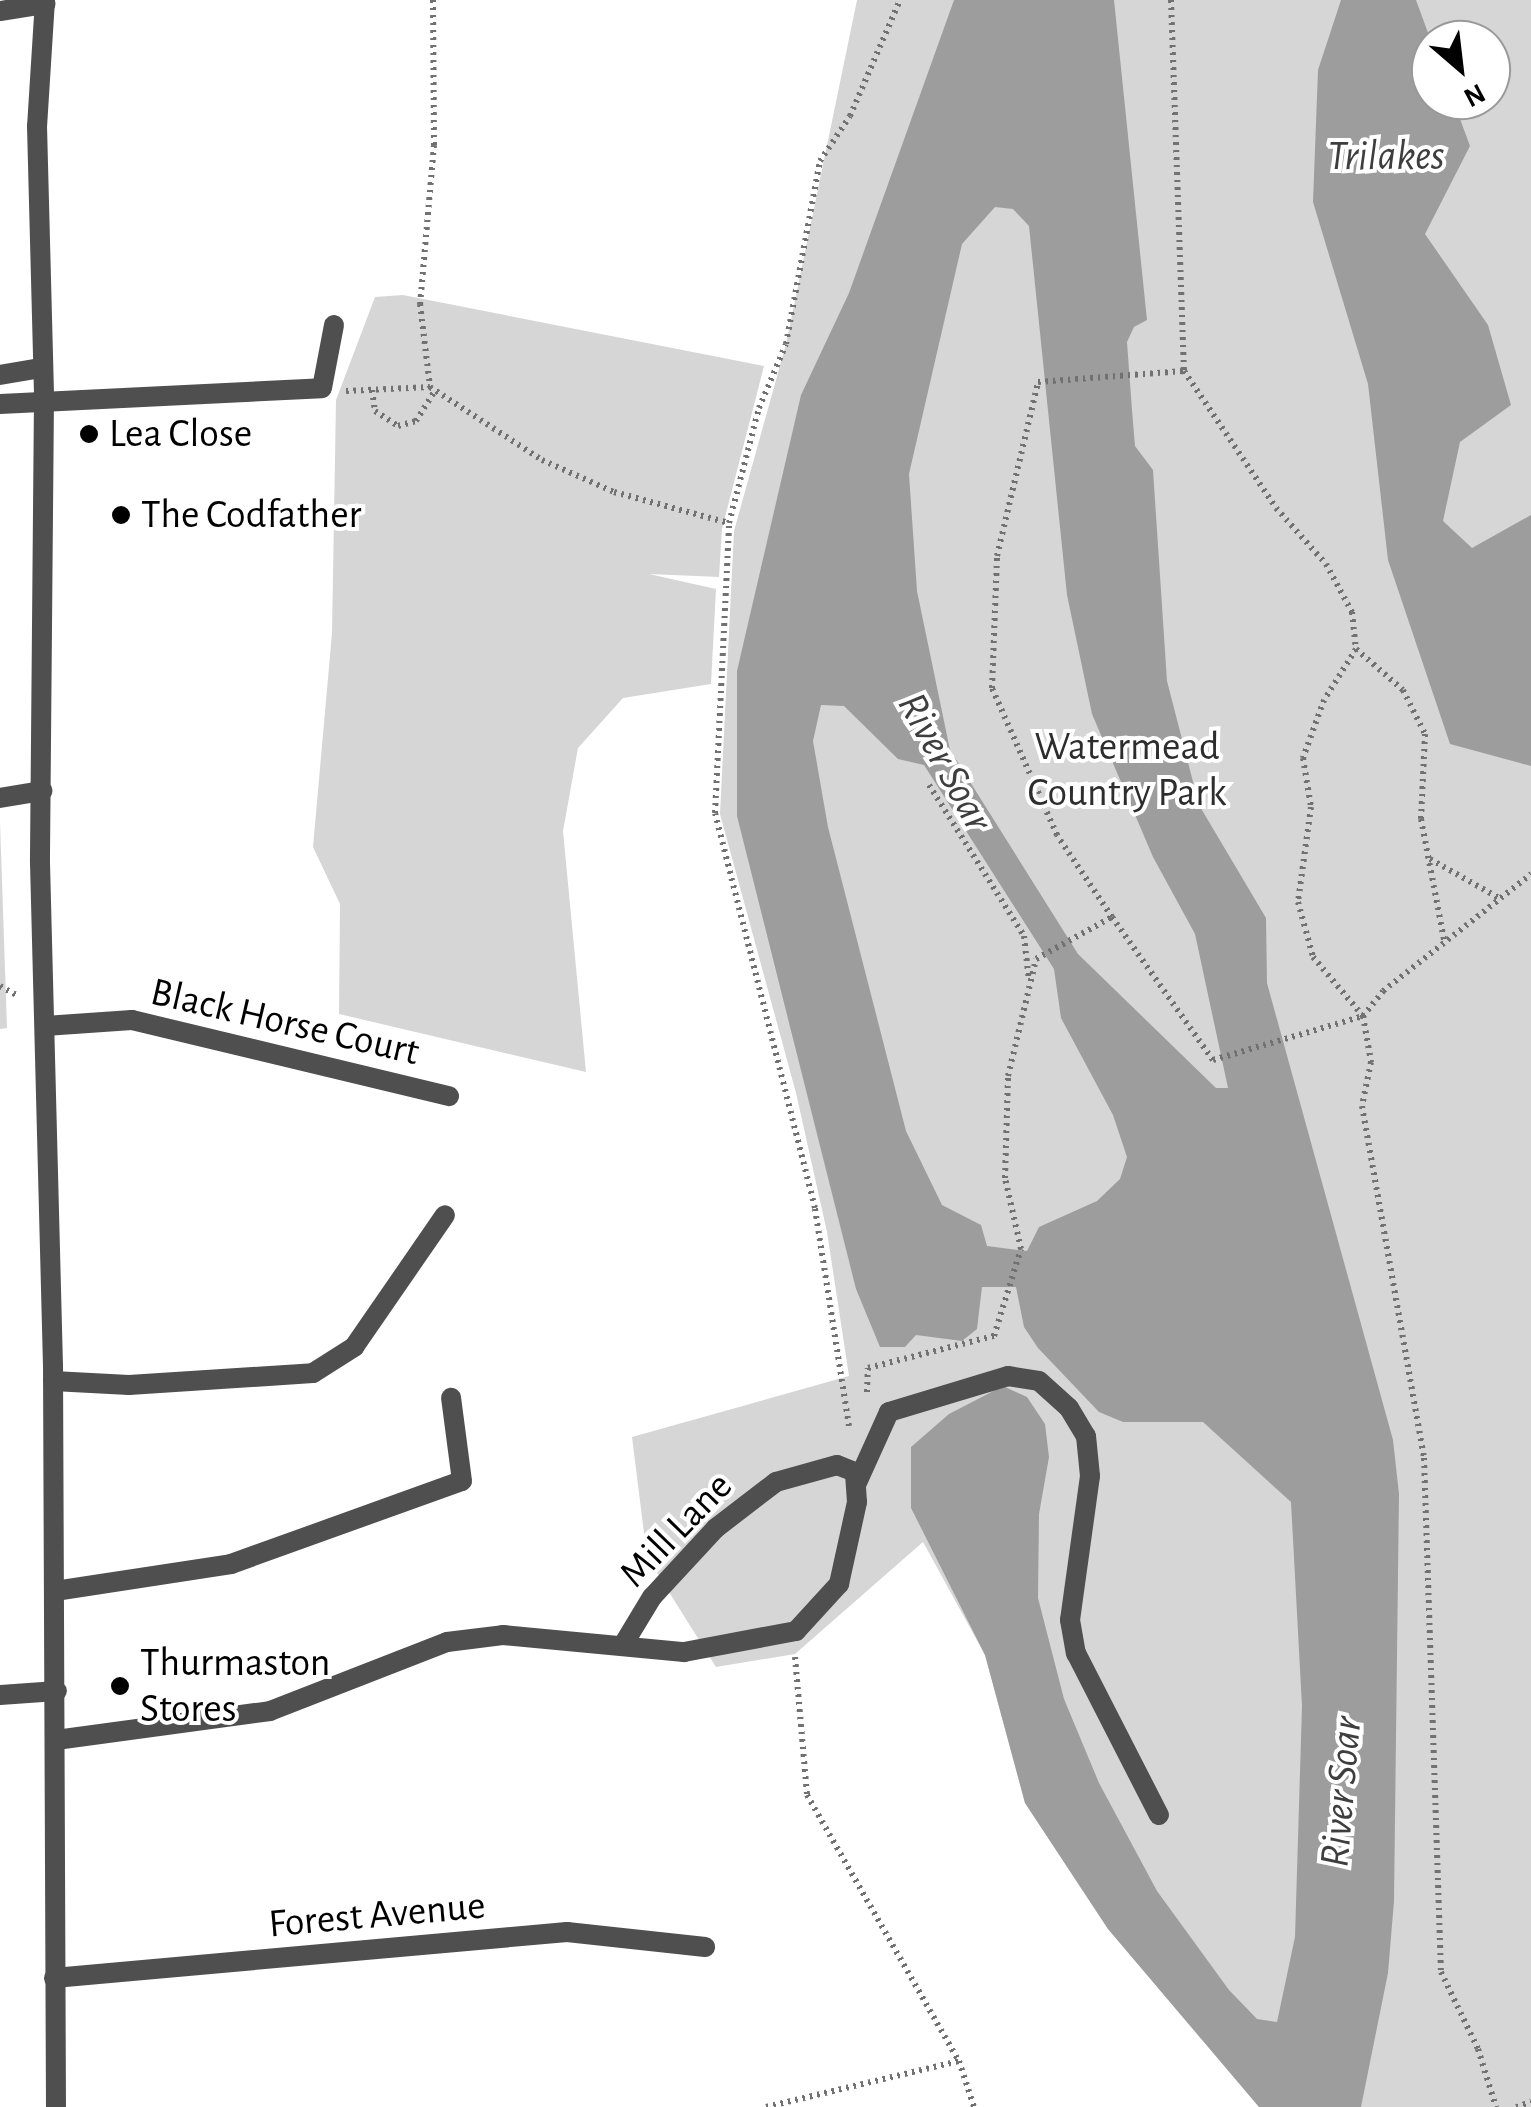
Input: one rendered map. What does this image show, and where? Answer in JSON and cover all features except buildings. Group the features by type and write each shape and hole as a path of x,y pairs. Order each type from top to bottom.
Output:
{"street":[{"path":"0,10 45,2 37,126 44,397 44,1026 57,1690 56,2107"},
{"path":"0,404 44,397 322,388 334,326"},
{"path":"0,374 42,368"},
{"path":"0,798 42,791"},
{"name":"Black Horse Court","path":"44,1026 132,1020 449,1096"},
{"path":"53,1381 148,1384 313,1374 363,1336 445,1216"},
{"path":"796,1631 839,1584 855,1478 888,1412 1008,1376 1039,1381 1069,1408 1086,1436 1090,1476 1070,1620 1076,1652 1159,1815"},
{"path":"55,1591 231,1564 462,1481 451,1398"},
{"name":"Mill Lane","path":"622,1645 652,1597 716,1528 776,1482 836,1465 855,1478"},
{"name":"Mill Lane","path":"56,1740 270,1712 448,1642 503,1634 684,1652 796,1631"},
{"path":"0,1696 57,1690"},
{"name":"Forest Avenue","path":"54,1978 568,1932 705,1947"}],"path":[{"path":"372,390 378,415 398,426 416,421 432,390 420,304 434,145 433,0"},
{"path":"855,1478 815,1208 715,813 729,522 759,408 786,344 820,161 850,116 900,0"},
{"path":"1171,0 1184,371 1276,508 1326,564 1352,612 1356,649 1324,700 1304,758 1311,806 1298,902 1313,956 1363,1016 1371,1062 1362,1106 1424,1458 1441,1972 1478,2049 1496,2107"},
{"path":"1184,371 1038,382 997,556 992,688 1057,835 1112,917 1213,1060 1363,1016 1383,990 1531,874"},
{"path":"340,391 443,390 542,460 614,492 729,522"},
{"path":"1356,649 1403,690 1425,734 1421,818 1444,941"},
{"path":"929,785 1024,936 1030,982"},
{"path":"1430,858 1499,898"},
{"path":"1009,1286 1020,1249 1005,1178 1008,1076 1036,959 1112,917"},
{"path":"796,1631 806,1795 958,2061 974,2107"},
{"path":"766,2107 958,2061"},
{"path":"1516,2107 1531,2102"}],"green space":[{"name":"Watermead Country Park","path":"857,0 1531,0 1531,2107 1259,2107 1108,1929 1025,1803 985,1655 923,1542 795,1654 716,1667 647,1557 632,1437 849,1376 827,1232 796,1093 720,814 734,531 786,344"},
{"path":"403,295 764,366 722,529 719,577 649,574 716,589 711,684 623,698 578,748 563,831 586,1072 339,1014 340,904 313,847 332,633 336,400 375,297"},
{"path":"0,822 7,1028 0,1029"}],"water":[{"name":"River Soar","path":"954,0 1114,0 1147,320 1134,327 1127,342 1132,410 1135,446 1153,470 1167,681 1199,805 1266,918 1267,983 1393,1440 1399,1494 1394,1901 1388,1973 1361,2107 1259,2107 1108,1929 1025,1803 985,1655 911,1508 911,1447 949,1414 1003,1386 1027,1397 1045,1424 1049,1457 1039,1514 1038,1598 1064,1699 1099,1783 1157,1891 1229,1990 1257,2019 1277,2022 1295,1937 1302,1706 1291,1502 1203,1422 1123,1422 1099,1412 1038,1348 1024,1327 1016,1287 982,1287 977,1329 962,1341 916,1335 905,1347 880,1347 856,1289 737,816 737,671 801,395 849,293","holes":["995,207 1013,209 1029,226 1067,595 1092,714 1153,857 1195,934 1228,1088 1216,1088 1078,954 950,750 917,591 909,474 962,244","821,705 844,706 898,759 924,765 1054,969 1061,1018 1113,1115 1127,1157 1120,1179 1097,1201 1039,1227 1027,1251 987,1246 981,1225 942,1205 906,1131 828,827 813,741"]},
{"name":"Trilakes","path":"1341,0 1416,0 1423,20 1411,20 1411,120 1460,120 1470,146 1425,234 1488,325 1511,405 1460,442 1443,521 1472,548 1531,515 1531,766 1450,744 1388,560 1368,384 1313,202 1318,70"}],"place":[{"name":"Lea Close","path":"89,434"},
{"name":"The Codfather","path":"121,515"},
{"name":"Thurmaston Stores","path":"120,1686"}]}
